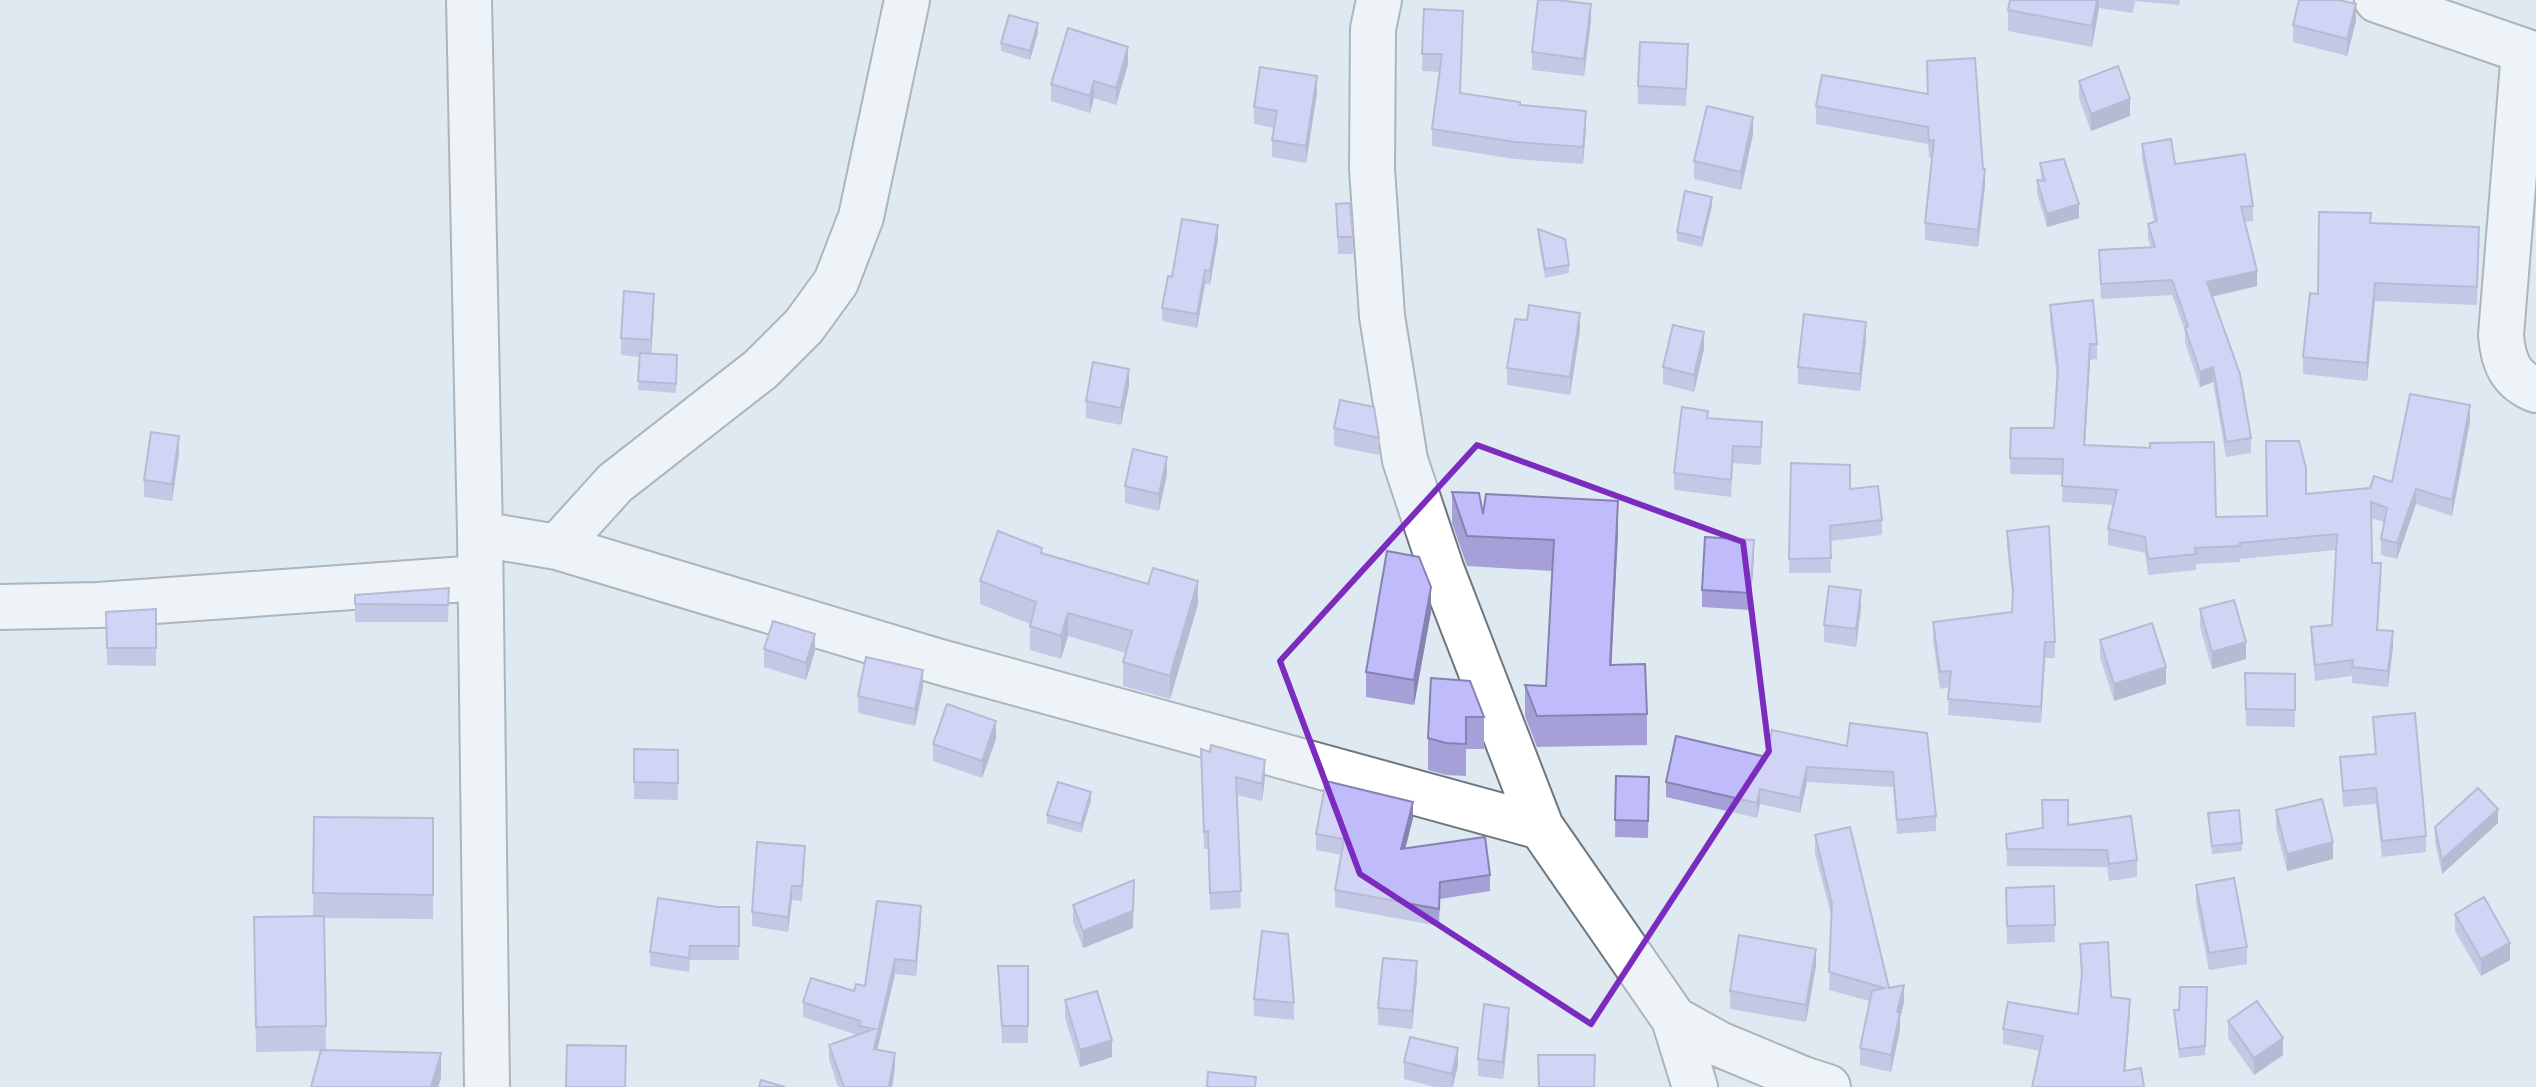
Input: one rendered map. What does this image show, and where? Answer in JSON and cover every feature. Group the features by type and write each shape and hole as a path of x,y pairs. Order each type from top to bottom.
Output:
{"street":[{"path":"469,0 487,1087"},
{"path":"557,547 615,483 761,369 804,326 836,282 861,217 907,0"},
{"path":"1379,0 1373,29 1372,169 1382,316 1405,460 1442,571 1541,827 1674,1019 1695,1087"},
{"path":"2377,0 2530,53 2501,335 2506,365 2512,375 2536,390"},
{"path":"480,534 557,547 940,662 1541,827"},
{"path":"0,607 98,605 480,578"},
{"path":"1674,1019 1719,1044 1828,1087"}],"highlighted area":[{"path":"1477,445 1743,542 1769,751 1591,1024 1360,874 1280,661"}],"building":[{"path":"1538,0 1591,4 1584,59 1532,52"},
{"path":"2010,0 2097,0 2092,26 2008,10"},
{"path":"2299,0 2339,0 2356,4 2347,39 2293,25"},
{"path":"1424,9 1463,11 1460,93 1520,102 1520,105 1586,111 1583,147 1515,142 1432,129 1442,54 1422,54"},
{"path":"1009,15 1038,23 1030,51 1001,43"},
{"path":"1068,28 1128,47 1116,88 1094,81 1090,96 1051,84"},
{"path":"1640,42 1688,44 1686,89 1638,86"},
{"path":"1975,58 1985,169 1978,230 1925,223 1934,140 1929,141 1928,127 1816,106 1822,75 1928,94 1927,61"},
{"path":"2118,66 2130,99 2091,114 2079,81"},
{"path":"1260,67 1317,76 1306,146 1272,140 1277,111 1254,107"},
{"path":"1707,106 1753,117 1741,172 1694,161"},
{"path":"2171,139 2175,164 2245,154 2253,206 2241,207 2257,271 2207,282 2240,374 2251,438 2226,442 2213,367 2200,372 2172,280 2101,284 2099,250 2155,247 2148,224 2157,221 2142,144"},
{"path":"2064,159 2079,204 2047,214 2037,180 2045,181 2040,163"},
{"path":"1685,191 1712,197 1702,238 1677,232"},
{"path":"1350,203 1353,237 1338,237 1336,204"},
{"path":"2319,212 2371,213 2370,223 2479,227 2477,287 2375,283 2367,363 2303,357 2310,293 2318,294"},
{"path":"1182,219 1218,225 1210,271 1205,270 1197,314 1162,308 1168,276 1172,277"},
{"path":"1538,229 1565,239 1569,265 1545,269"},
{"path":"624,291 654,294 651,340 621,338"},
{"path":"2093,300 2097,344 2090,344 2084,445 2150,448 2150,443 2214,442 2216,517 2267,516 2266,441 2299,441 2306,468 2306,494 2370,488 2374,476 2392,482 2410,394 2470,405 2452,500 2416,489 2397,543 2381,539 2387,508 2371,502 2372,563 2381,563 2377,630 2393,631 2388,671 2352,667 2353,660 2315,665 2311,627 2332,625 2337,534 2240,543 2240,546 2195,548 2196,554 2148,559 2145,537 2108,529 2117,490 2062,486 2063,459 2010,458 2011,428 2054,428 2058,368 2050,305"},
{"path":"1529,305 1580,313 1570,377 1507,368 1515,319 1527,320"},
{"path":"1804,314 1866,322 1860,374 1798,367"},
{"path":"1673,325 1704,332 1694,375 1663,367"},
{"path":"640,353 677,355 676,384 638,381"},
{"path":"1093,362 1129,369 1121,408 1086,401"},
{"path":"1340,400 1374,407 1379,438 1334,428"},
{"path":"1682,407 1708,411 1707,418 1762,422 1761,447 1733,446 1731,480 1674,473"},
{"path":"151,432 179,436 172,484 144,480"},
{"path":"1133,449 1167,457 1159,494 1125,486"},
{"path":"1791,463 1850,465 1850,489 1878,486 1882,520 1830,526 1831,558 1789,559"},
{"path":"1452,492 1479,493 1483,514 1486,494 1618,501 1610,665 1645,664 1647,714 1537,716 1525,685 1546,686 1554,540 1467,536"},
{"path":"2049,526 2055,642 2045,642 2041,707 1948,699 1951,671 1940,672 1933,622 2012,612 2007,531"},
{"path":"998,531 1042,548 1041,553 1148,584 1153,568 1198,581 1170,676 1123,662 1132,631 1068,613 1061,636 1030,626 1036,602 980,581"},
{"path":"1705,537 1754,540 1750,593 1702,590"},
{"path":"1387,551 1419,557 1431,587 1414,680 1366,672"},
{"path":"1829,586 1861,590 1856,629 1824,625"},
{"path":"449,588 448,605 355,604 355,595"},
{"path":"2234,600 2246,642 2212,652 2200,609"},
{"path":"156,609 156,648 107,648 106,612"},
{"path":"773,621 815,634 806,663 764,649"},
{"path":"2152,623 2166,667 2114,684 2100,640"},
{"path":"866,657 923,670 915,709 858,696"},
{"path":"2245,673 2295,674 2295,710 2246,709"},
{"path":"1431,678 1470,681 1484,717 1466,717 1466,744 1428,738"},
{"path":"947,704 996,721 982,761 933,744"},
{"path":"2415,713 2426,836 2382,841 2376,788 2343,791 2340,757 2376,754 2373,717"},
{"path":"1850,723 1927,733 1936,816 1897,820 1893,772 1807,767 1800,798 1760,789 1757,803 1666,782 1676,736 1766,757 1772,730 1847,746"},
{"path":"1211,745 1265,760 1262,784 1236,777 1241,891 1210,893 1201,749 1210,752"},
{"path":"634,749 678,750 678,783 634,782"},
{"path":"1616,776 1649,777 1648,821 1615,820"},
{"path":"1326,781 1413,802 1401,849 1485,837 1490,875 1440,882 1439,909 1335,890 1344,839 1316,834"},
{"path":"1058,782 1091,792 1081,824 1047,815"},
{"path":"2478,788 2498,809 2442,860 2435,827"},
{"path":"2322,799 2333,842 2287,854 2276,810"},
{"path":"2042,800 2068,800 2068,825 2131,816 2137,860 2109,864 2107,850 2007,849 2006,834 2043,828"},
{"path":"2239,810 2242,843 2212,846 2208,813"},
{"path":"314,817 433,818 433,895 313,893"},
{"path":"1850,827 1889,988 1904,985 1891,1055 1860,1048 1872,991 1884,988 1829,972 1832,904 1815,835"},
{"path":"757,842 805,846 802,886 792,886 788,917 752,912"},
{"path":"2234,878 2247,947 2209,953 2196,885"},
{"path":"1134,880 1133,911 1083,931 1073,905"},
{"path":"2054,886 2055,925 2007,926 2006,888"},
{"path":"2484,897 2510,943 2481,959 2455,914"},
{"path":"658,898 739,907 739,946 690,946 689,958 650,952"},
{"path":"877,901 921,906 916,961 895,959 874,1049 895,1053 889,1087 844,1087 829,1045 874,1029 859,1026 860,1021 803,1002 811,978 854,991 856,984 865,986"},
{"path":"324,916 326,1026 256,1027 254,917"},
{"path":"1262,931 1288,934 1294,1003 1254,999"},
{"path":"1739,935 1816,949 1806,1005 1730,991"},
{"path":"2108,942 2111,997 2130,999 2124,1071 2141,1068 2144,1087 2032,1087 2043,1036 2003,1029 2008,1002 2078,1014 2082,973 2080,944"},
{"path":"1383,958 1417,961 1412,1011 1378,1008"},
{"path":"998,966 1028,966 1028,1026 1002,1026"},
{"path":"2180,987 2207,987 2205,1046 2179,1049 2174,1010 2179,1010"},
{"path":"1097,991 1112,1040 1080,1050 1065,1000"},
{"path":"2257,1001 2283,1038 2254,1058 2228,1021"},
{"path":"1484,1004 1509,1008 1503,1062 1478,1059"},
{"path":"1410,1037 1458,1048 1452,1074 1404,1062"},
{"path":"567,1045 626,1046 625,1087 566,1087"},
{"path":"321,1050 441,1053 431,1087 311,1087"},
{"path":"1538,1055 1595,1055 1594,1087 1539,1087"},
{"path":"1208,1072 1256,1077 1255,1087 1207,1087"},
{"path":"761,1080 785,1087 759,1087"}]}
